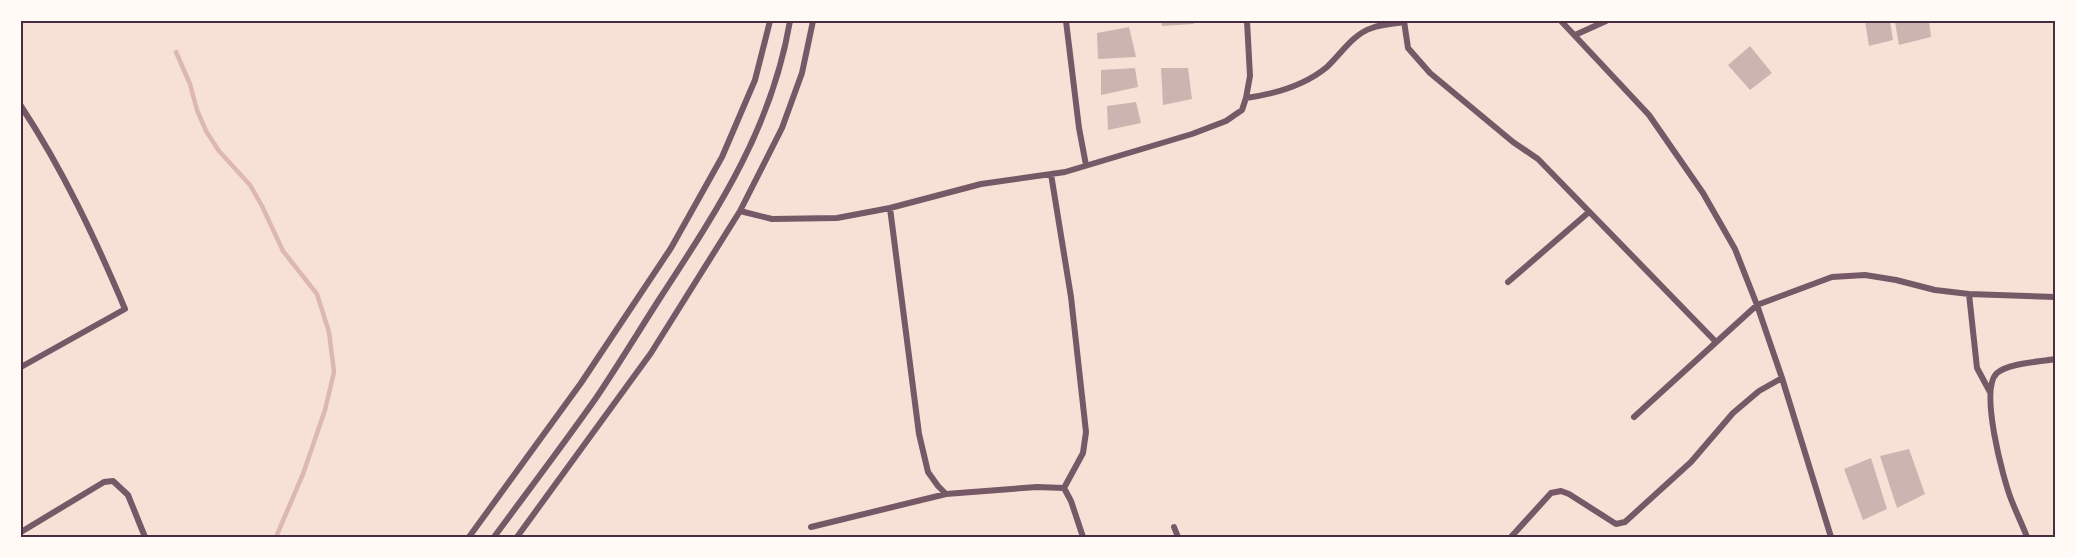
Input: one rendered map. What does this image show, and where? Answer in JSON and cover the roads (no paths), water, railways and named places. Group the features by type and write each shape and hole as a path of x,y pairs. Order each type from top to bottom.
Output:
{"street":[{"path":"470,537 581,383 671,248 722,157 755,80 770,21"},
{"path":"494,537 597,397 698,240 747,157 781,67 790,21"},
{"path":"517,537 651,352 740,211 782,128 802,73 813,21"},
{"path":"1066,21 1079,128 1086,165"},
{"path":"740,211 772,219 837,218 890,208 981,184 1051,174 1192,134 1226,121 1242,110 1250,76 1247,21"},
{"path":"1562,21 1649,115 1703,194 1735,249 1782,378 1832,537"},
{"path":"1575,35 1606,21"},
{"path":"1246,98 1268,95 1303,83 1327,67 1357,36 1371,28 1404,22 1408,48 1430,73 1513,142 1538,159 1574,193 1589,212 1716,342"},
{"path":"21,105 66,180 125,309 21,367"},
{"path":"1051,174 1071,297 1086,432 1083,453 1064,488"},
{"path":"890,208 919,434 928,471 946,494"},
{"path":"1508,282 1589,212"},
{"path":"1634,417 1757,305 1832,277 1865,275 1935,290 1970,294 2055,297"},
{"path":"1970,294 1977,368 1990,392"},
{"path":"2027,537 2011,498 1995,439 1990,392 1992,381 1997,373 2022,364 2055,360"},
{"path":"1511,537 1551,493 1561,491 1616,524 1625,522 1691,462 1733,414 1759,391 1782,378"},
{"path":"21,532 104,482 113,481 128,495 145,537"},
{"path":"812,527 946,494 1037,487 1064,488"},
{"path":"1064,488 1071,501 1083,537"},
{"path":"1174,527 1178,537"}],"waterway":[{"path":"176,52 206,131 219,151 250,185 283,251 317,294 329,332 334,372 325,410 303,474 276,537"}]}
